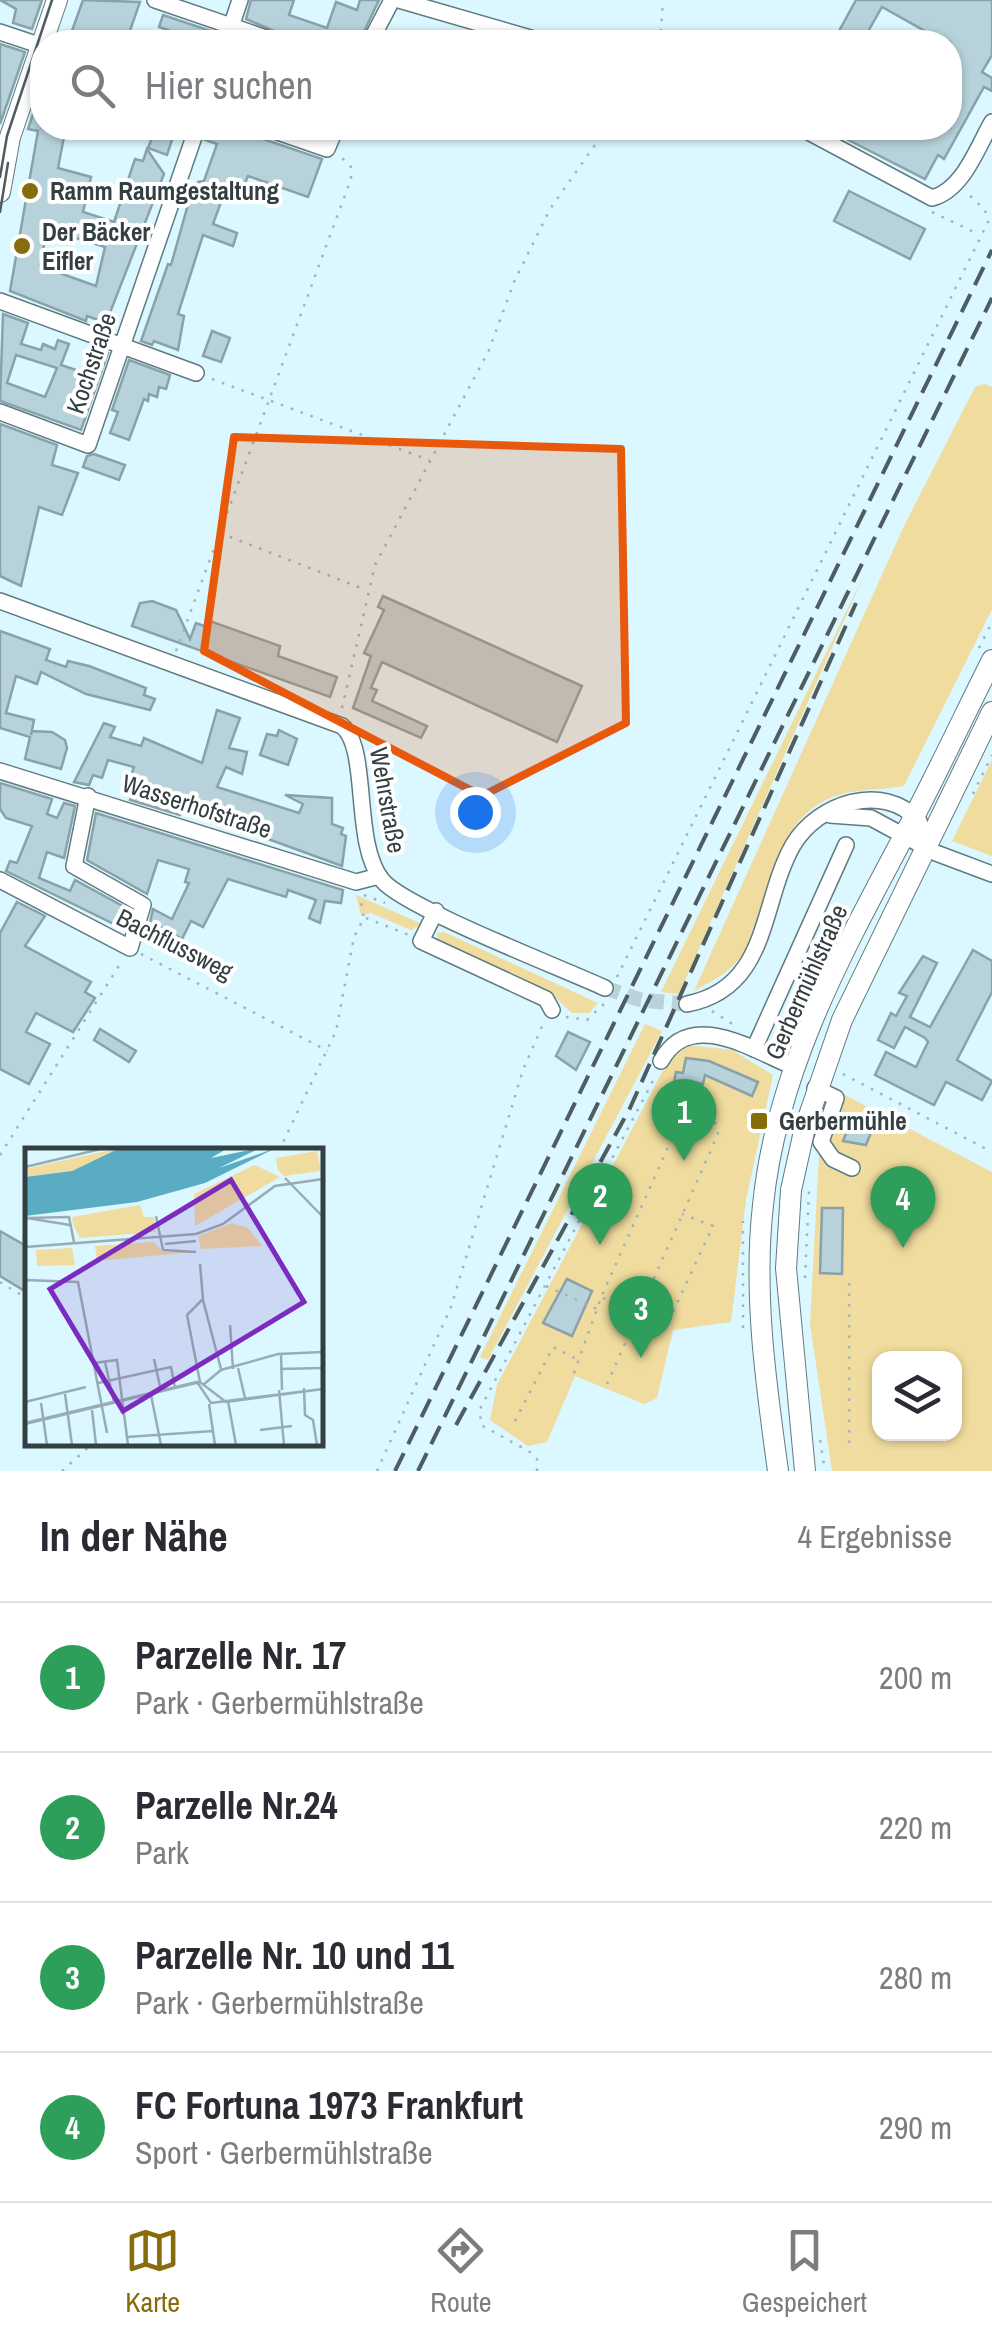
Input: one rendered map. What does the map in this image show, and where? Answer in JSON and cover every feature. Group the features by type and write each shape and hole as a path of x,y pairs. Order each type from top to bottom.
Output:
{"main road":[{"path":"46,30 56,0"},
{"path":"0,192 10,137 30,78"},
{"name":"Gerbermühlstraße","path":"778,1471 762,1325 762,1203 794,1067 825,990 992,660"},
{"name":"Gerbermühlstraße","path":"806,1471 786,1268 791,1190 815,1088 842,1020 992,712"}],"street":[{"path":"156,0 218,30"},
{"path":"230,30 240,0"},
{"path":"377,30 396,0 501,30"},
{"path":"0,32 30,42"},
{"path":"822,140 912,191 932,198 945,195 957,182 992,122"},
{"name":"Kochstraße","path":"0,412 88,445 193,140"},
{"path":"301,140 328,149 331,140"},
{"path":"0,301 196,373"},
{"path":"0,601 337,724"},
{"name":"Wehrstraße","path":"337,724 353,740 366,842 379,876 397,892 607,992"},
{"name":"Wasserhofstraße","path":"0,771 356,882 379,876"},
{"path":"88,796 74,866 143,905 130,948"},
{"path":"686,1004 724,988 749,964 766,930 792,848 821,817 849,802 869,798 914,815 922,825 926,848"},
{"path":"821,817 859,814 926,848 992,874"},
{"path":"754,1049 846,845"},
{"name":"Bachflussweg","path":"0,880 130,948"},
{"path":"436,911 421,941 546,999 552,1010"},
{"path":"661,1062 678,1042 698,1034 754,1049 794,1067"},
{"path":"815,1088 836,1098 821,1142 833,1159 852,1168"}],"path":[{"path":"661,30 663,0"},
{"path":"337,724 374,565 489,350 514,282 550,209 599,140"},
{"path":"170,666 353,173 348,161 328,149"},
{"path":"377,1471 452,1307 522,1070 552,1010 580,1021 592,1018 607,992 988,222 986,210 957,182"},
{"path":"928,211 976,233"},
{"path":"196,373 432,462"},
{"path":"219,532 369,591"},
{"path":"280,1148 336,1031 356,930 364,918 360,894"},
{"path":"364,918 421,941"},
{"path":"0,1154 130,948"},
{"name":"Bachflussweg","path":"130,948 328,1051"},
{"path":"712,1011 738,1028"},
{"path":"537,1471 534,1456 486,1429 479,1418 661,1062"},
{"path":"837,1072 992,1152"},
{"path":"607,1384 718,1134 706,1088"},
{"path":"574,1372 602,1297 678,1125 702,1104"},
{"path":"805,1288 810,1182"},
{"path":"602,1297 667,1325 712,1226 682,1214"},
{"path":"848,1443 849,1278"},
{"path":"0,1282 25,1297"},
{"path":"546,1286 598,1309"},
{"path":"516,1421 553,1347 580,1360"},
{"path":"62,1471 90,1446"}],"highlighted area":[{"path":"234,437 621,449 626,723 482,796 204,651"}],"shaded area":[{"path":"975,387 992,387 992,609 904,786 829,798 802,818 780,853 762,915 743,954 727,971 694,991 904,526"},
{"path":"864,575 679,994 661,992"},
{"path":"992,760 992,856 952,841"},
{"path":"356,895 422,924 411,930 371,913 361,915"},
{"path":"444,932 598,1003 589,1013 572,1013 556,998 438,943 437,933"},
{"path":"645,1024 662,1031 488,1360 480,1357"},
{"path":"688,1045 732,1050 773,1075 746,1200 731,1322 673,1330 657,1398 644,1404 575,1376 547,1442 528,1446 490,1420 497,1385 668,1061"},
{"path":"843,1094 992,1172 992,1471 832,1471 810,1324 819,1155"}],"building":[{"path":"0,0 42,0 32,29 13,23 16,9"},
{"path":"83,0 140,2 130,30 72,30"},
{"path":"251,0 294,0 289,15 327,28 336,2 357,10 360,0 379,0 365,30 272,30 246,19"},
{"path":"856,0 992,0 992,55 982,72 992,78 992,91 984,87 962,127 962,30 923,30 882,7 869,30 840,30"},
{"path":"163,15 208,30 168,30 159,27"},
{"path":"0,44 25,52 0,124"},
{"path":"36,140 63,140 58,168 91,177 83,212 114,222 135,159 143,161 147,149 164,174 106,323 87,316 86,321 10,291","holes":["47,229 105,247 96,286 40,266"]},
{"path":"151,140 172,140 167,155 148,148"},
{"path":"205,140 266,140 322,159 308,197 248,176 243,188 228,183 213,224 237,233 233,246 203,235 178,314 184,316 178,350 154,341 152,345 141,341 168,264 171,265 189,201 198,182 204,181 217,144"},
{"path":"849,140 955,140 944,159 938,155 925,179"},
{"path":"849,191 925,229 910,259 834,221"},
{"path":"3,314 28,323 21,344 41,350 43,344 55,349 58,340 69,344 61,365 82,372 91,346 108,353 81,430 0,401","holes":["16,355 57,368 45,397 7,383"]},
{"path":"212,331 230,338 221,362 203,356"},
{"path":"129,360 170,375 166,389 159,387 157,397 149,394 148,401 144,399 129,440 110,433 118,412 112,410"},
{"path":"0,424 57,445 52,465 78,473 62,515 39,507 21,586 0,576"},
{"path":"94,454 125,465 119,480 83,467 87,456"},
{"path":"383,596 582,686 557,742 382,662 371,688 377,690 372,701 427,726 421,738 353,708 371,656 364,653 384,610 378,607"},
{"path":"152,601 176,610 190,639 196,623 204,626 207,620 280,646 278,656 337,677 330,697 132,626 140,603"},
{"path":"0,631 50,649 46,660 66,667 68,661 89,666 146,688 144,695 155,699 150,710 86,694 41,672 37,684 16,676 6,713 34,720 31,735 32,731 52,732 65,740 67,748 61,769 25,759 30,737 0,728"},
{"path":"217,710 240,718 229,748 247,752 242,774 226,767 217,787 299,813 303,804 285,795 332,798 332,824 343,828 341,834 346,836 342,866 183,808 180,815 130,800 137,781 130,779 134,767 108,760 102,778 93,775 89,785 74,782 104,723 115,727 110,737 141,746 144,738 202,763"},
{"path":"279,730 297,739 288,765 260,755 267,734 277,736"},
{"path":"0,783 52,799 47,814 57,818 64,803 75,806 64,858 47,852 39,878 70,891 75,880 130,910 124,929 6,871 10,861 17,863 32,826 6,818 0,809"},
{"path":"96,813 343,890 341,903 325,901 320,923 309,918 316,900 288,890 286,897 228,879 203,927 191,921 182,939 155,924 146,941 153,909 172,919 189,883 185,882 189,869 158,860 147,894 87,860"},
{"path":"17,902 45,916 25,946 91,982 85,992 95,998 73,1032 36,1013 26,1032 50,1044 29,1084 0,1069 0,933"},
{"path":"973,950 992,961 992,992 957,1060 992,1081 982,1100 946,1082 934,1105 875,1075 886,1052 916,1067 928,1042 925,1038 905,1027 894,1048 878,1040 891,1013 896,1016 907,996 899,993 923,956 937,963 910,1017 930,1027"},
{"path":"100,1029 136,1051 129,1062 94,1040"},
{"path":"568,1032 590,1042 576,1070 556,1056"},
{"path":"686,1058 709,1061 758,1082 752,1096 705,1075 703,1084 697,1083 688,1112 669,1108 676,1072 683,1073"},
{"path":"851,1121 872,1130 866,1145 843,1141"},
{"path":"822,1208 843,1208 842,1274 820,1273"},
{"path":"0,1231 25,1245 25,1291 0,1276"},
{"path":"567,1279 592,1291 572,1336 543,1323"}],"tunnel":[{"path":"605,988 641,1000 687,1004"}],"tram line":[{"path":"42,30 52,0"},
{"path":"0,177 7,136 30,66"},
{"path":"0,212 8,163"}],"railway":[{"path":"395,1471 992,250"},
{"path":"418,1471 992,298"},
{"path":"456,1425 630,1108 856,603"}],"place":[{"name":"Ramm Raumgestaltung","path":"30,191"},
{"name":"Der Bäcker Eifler","path":"22,246"},
{"name":"Gerbermühle","path":"759,1121"},
{"name":"Parzelle Nr. 17","path":"684,1161"},
{"name":"Parzelle Nr.24","path":"600,1245"},
{"name":"FC Fortuna 1973 Frankfurt","path":"903,1248"},
{"name":"Parzelle Nr. 10 und 11","path":"641,1358"}]}
